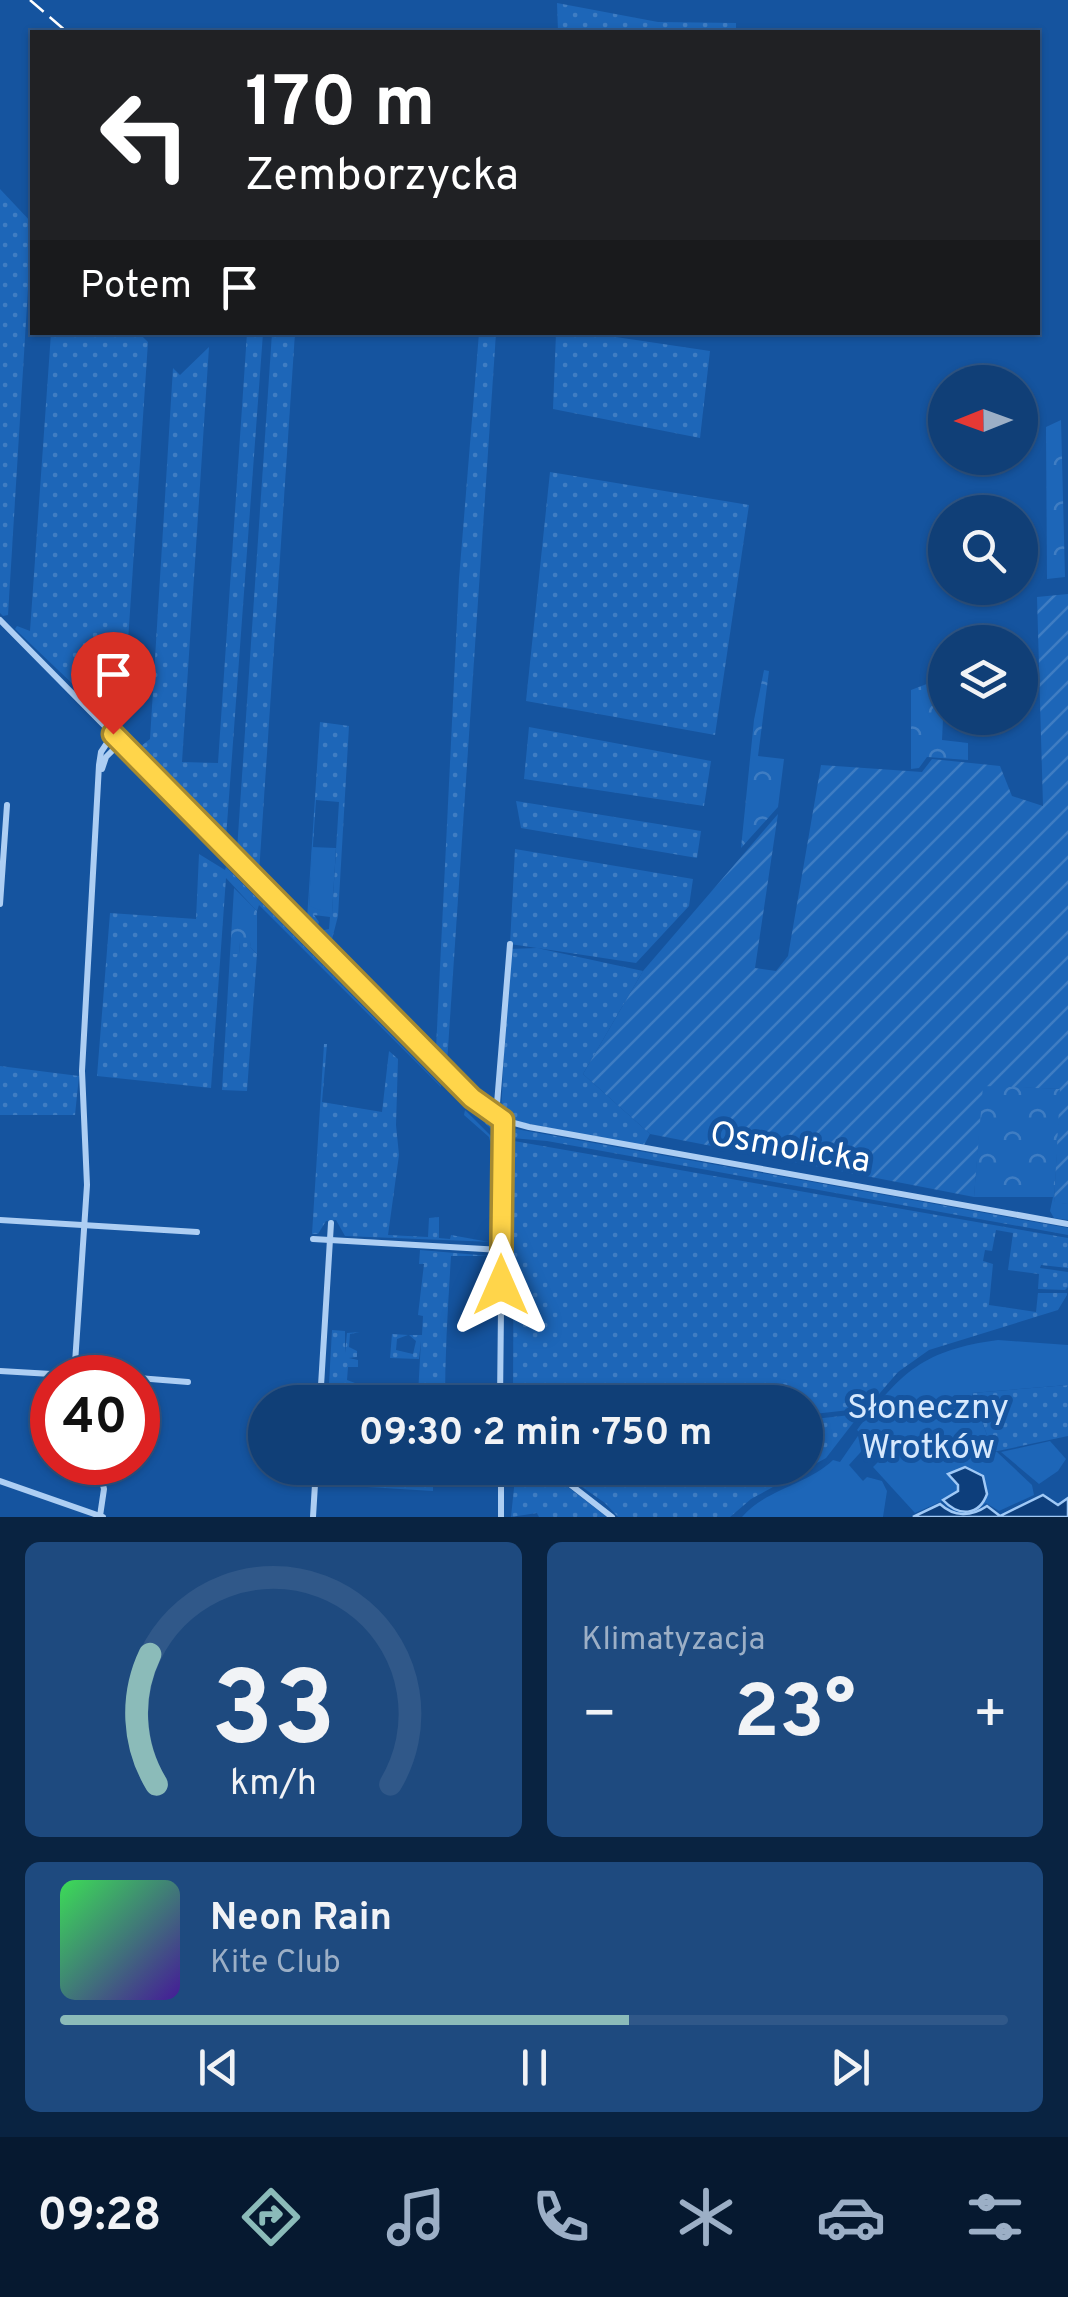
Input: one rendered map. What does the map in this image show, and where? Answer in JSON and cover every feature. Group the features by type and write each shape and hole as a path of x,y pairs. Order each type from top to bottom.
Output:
{"street":[{"path":"0,620 472,1098 500,1118"},
{"path":"75,1355 88,1178 82,1076 101,752 113,734"},
{"path":"100,776 106,757 121,742"},
{"path":"0,904 7,805"},
{"path":"500,1385 500,1118 510,944"},
{"name":"Osmolicka","path":"500,1118 596,1140 1068,1224"},
{"path":"0,1220 198,1232"},
{"path":"321,1385 331,1222"},
{"path":"313,1239 501,1250"},
{"path":"0,1371 30,1373"},
{"path":"160,1380 188,1382"},
{"path":"0,1481 102,1516 103,1485"},
{"path":"314,1517 315,1485"},
{"path":"500,1485 501,1517"},
{"path":"571,1485 612,1517"}],"green space":[{"path":"557,3 658,22 736,23 736,30 558,30"},
{"path":"0,189 30,221 30,256 8,615 0,613"},
{"path":"51,335 141,335 148,342 122,731 15,629 17,626 30,631"},
{"path":"247,335 263,335 226,838 136,750 150,739 173,368 180,375 209,347 182,762 218,763"},
{"path":"272,335 295,335 259,873 237,850"},
{"path":"479,335 496,335 447,1063 436,1049 459,579"},
{"path":"556,335 602,335 710,351 700,438 553,409"},
{"path":"1061,420 1065,577 1047,579 1046,427"},
{"path":"550,472 749,505 715,735 526,701"},
{"path":"1068,594 1068,1204 1054,1203 1060,1089 983,1086 974,1197 650,1134 583,1074 643,971 778,814 755,968 776,971 788,956 821,765 922,772 932,759 1000,766 1012,796 1043,806 1038,597"},
{"path":"764,670 769,671 758,756 784,759 778,807 741,848 754,720"},
{"path":"928,684 928,735 968,743 968,760 927,757 919,768 911,769 911,690"},
{"path":"320,722 349,726 338,916 331,943 320,931 329,929 330,917 314,915 319,922 317,928 307,919","holes":["316,800 339,802 332,913 309,905"]},
{"path":"529,727 711,761 704,806 524,779"},
{"path":"164,798 202,829 488,1120 498,1136 163,801"},
{"path":"516,801 701,831 697,858 521,828"},
{"path":"312,847 336,848 332,914 309,906"},
{"path":"515,849 693,879 689,906 636,963 510,944"},
{"path":"199,854 225,870 226,867 441,1087 259,905 257,911 226,878 211,1088 97,1076 110,913 196,919"},
{"path":"234,888 257,911 257,954 250,947 251,937 246,943 240,942 239,954 230,954"},
{"path":"252,936 250,947 257,954 247,1091 222,1090 230,954 239,954 240,941"},
{"path":"537,948 643,971 583,1074 650,1134 643,1147 520,1122 501,1114 509,949"},
{"path":"324,1044 322,1102 382,1112 389,1051 398,1059 399,1155 388,1235 428,1237 429,1218 439,1217 439,1238 450,1239 451,1235 488,1242 345,1236 336,1220 326,1221 318,1234 312,1234"},
{"path":"0,1066 79,1076 75,1115 0,1115"},
{"path":"982,1085 1061,1089 1054,1202 1068,1204 1068,1220 1054,1218 1050,1211 1053,1197 974,1197"},
{"path":"465,1110 492,1137 493,1149 498,1153 498,1230 493,1242 489,1242 494,1239 496,1164 489,1137 464,1115"},
{"path":"516,1129 1068,1228 1068,1235 547,1141 511,1138"},
{"path":"514,1141 1068,1238 1068,1268 1040,1268 1068,1272 1068,1287 1038,1289 1039,1274 1008,1270 1013,1233 996,1230 992,1251 985,1250 983,1261 993,1264 989,1305 1036,1312 1038,1293 1067,1293 1058,1310 929,1350 898,1372 867,1408 823,1413 823,1385 513,1385"},
{"path":"420,1250 490,1256 451,1256 445,1385 419,1385 421,1341 419,1359 390,1358 392,1334 408,1335 397,1339 396,1350 413,1354 416,1341 409,1335 422,1335 423,1316 418,1315 424,1264 419,1264"},
{"path":"332,1330 345,1331 345,1353 347,1333 360,1332 350,1334 349,1347 357,1351 357,1357 349,1358 358,1360 358,1367 348,1367 347,1380 355,1385 329,1385"},
{"name":"Słoneczny Wrotków","path":"998,1340 1068,1345 1068,1385 972,1393 993,1452 1032,1485 1034,1495 999,1511 986,1503 969,1512 958,1512 942,1501 915,1513 873,1467 883,1457 869,1443 849,1465 863,1481 867,1477 882,1481 887,1491 883,1517 742,1517 763,1500 793,1485 823,1485 823,1468 833,1460 840,1462 860,1433 857,1430 902,1378 933,1357"},
{"path":"1068,1385 1068,1436 993,1452 972,1393"},
{"path":"860,1414 823,1460 823,1418"},
{"path":"1050,1441 1066,1459 1058,1471 1039,1484 1001,1452"},
{"path":"433,1485 433,1491 351,1486"},
{"path":"514,1485 565,1485 607,1517 539,1517 537,1513 511,1517"},
{"path":"579,1485 777,1485 730,1517 618,1517"}],"shaded area":[{"path":"965,1467 983,1476 987,1494 979,1507 968,1512 943,1500 958,1491 958,1485 948,1474"},
{"path":"1043,1495 1058,1505 1068,1498 1068,1517 913,1517 940,1504 963,1514 987,1506 1000,1516"}],"railway":[{"path":"30,0 65,30"}],"route":[{"path":"113,734 472,1098 503,1120 501,1285"}]}
